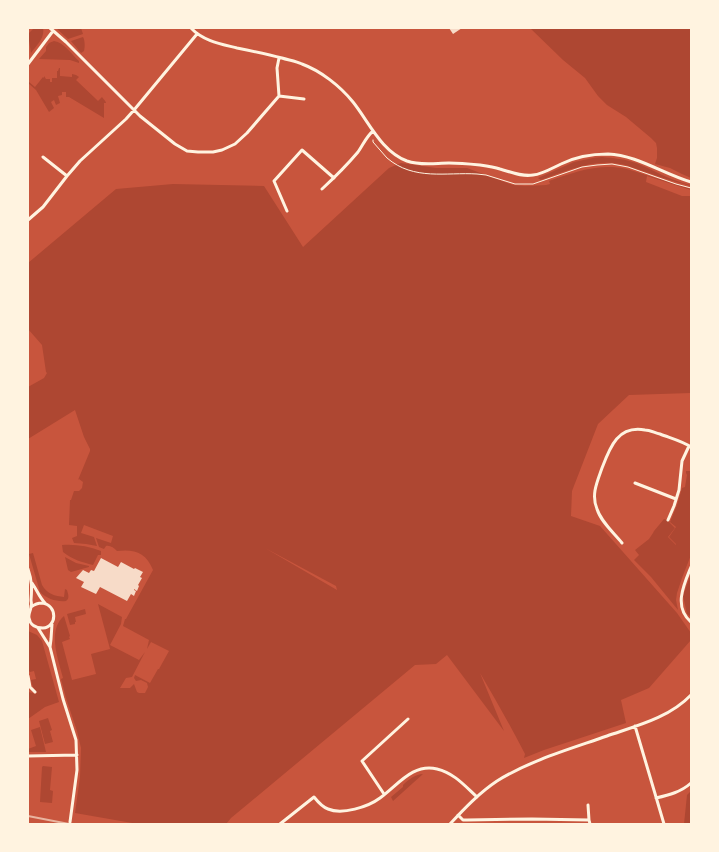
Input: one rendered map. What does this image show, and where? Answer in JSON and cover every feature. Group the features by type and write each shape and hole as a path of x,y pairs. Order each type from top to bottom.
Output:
{"street":[{"path":"50,28 134,110 165,137 189,152 210,152 222,150 238,141 248,133 279,96 277,68 279,58"},
{"path":"191,28 197,34 217,43 301,63 317,72 342,90 352,101 373,131 402,159 428,164 470,164 530,176 540,174 574,159 593,155 610,154 631,158 691,182"},
{"path":"28,64 53,31"},
{"path":"28,220 39,211 85,156 106,138 134,110 197,34"},
{"path":"279,96 304,99"},
{"path":"322,188 355,156 373,131"},
{"path":"287,211 274,181 302,150 334,178"},
{"path":"43,157 67,176"},
{"path":"622,543 596,509 594,493 596,482 612,444 616,438 624,433 641,429 652,431 690,447 683,460 680,484 668,520"},
{"path":"635,483 676,499"},
{"path":"691,567 682,592 681,600 684,615 691,622"},
{"path":"28,569 32,583 31,607 28,616 29,620 31,624 37,627 50,647 63,699 75,737 77,755 76,774 70,822"},
{"path":"32,583 39,597 45,604"},
{"path":"31,607 37,603 45,604 51,606 53,610 54,618 50,647"},
{"path":"28,625 46,628 52,624"},
{"path":"28,676 29,687 35,692"},
{"path":"450,824 477,797 498,781 524,767 655,718 668,712 691,695"},
{"path":"384,794 362,761 408,719"},
{"path":"635,726 664,824"},
{"path":"28,756 77,755"},
{"path":"280,824 314,797 326,809 335,811 350,810 364,806 384,794 410,773 419,769 432,768 443,770 453,776 477,797"},
{"path":"656,798 674,794 688,787 691,783"},
{"path":"588,805 588,820 590,824"},
{"path":"458,815 464,820 588,820"},
{"path":"524,819 524,824"}],"shaded area":[{"path":"34,28 43,28 43,35 31,53 28,34"},
{"path":"56,28 81,28 83,34 68,39"},
{"path":"530,28 691,28 691,178 670,168 655,164 657,158 656,143 626,117 607,105 598,96 585,78 563,60"},
{"path":"83,37 84,51 81,53 71,41"},
{"path":"54,41 64,46 79,61 79,63 70,60 39,59 46,51 46,47 49,43"},
{"path":"59,68 60,76 72,77 72,74 76,75 79,77 76,80 98,101 102,97 106,102 104,103 104,118 69,97 66,97 66,92 62,92 62,95 58,96 60,103 56,105 54,100 51,102 54,108 49,112 36,90 28,83 29,82 35,87 43,77 44,78 44,76 52,82 52,78 57,78 57,71"},
{"path":"602,157 632,162 691,186 626,165 610,163 590,164 541,180 538,178 574,162"},
{"path":"401,163 436,168 467,168 513,185 525,186 550,184 549,181 587,169 616,167 627,169 691,189 647,176 646,182 682,196 691,196 691,393 629,395 598,424 572,491 571,516 600,526 677,613 691,633 691,640 649,688 621,700 626,723 524,758 525,754 480,673 504,731 447,655 436,664 415,665 231,818 226,824 138,824 75,813 80,777 81,748 61,679 63,678 55,645 56,629 59,622 64,616 70,639 62,642 72,680 96,674 91,654 110,649 98,604 122,617 121,624 110,645 139,660 145,652 132,677 126,678 120,688 130,688 134,684 137,692 145,693 148,687 147,683 141,680 136,681 134,678 135,675 150,683 169,651 151,642 147,649 149,640 123,626 125,619 153,570 147,559 134,551 117,551 109,546 106,546 104,549 99,547 96,538 111,543 113,536 84,525 81,533 94,537 97,546 74,543 72,538 77,536 77,526 69,525 70,500 74,491 79,491 82,488 83,482 79,479 78,480 90,451 75,410 28,439 28,387 44,378 47,373 42,345 28,329 28,263 116,189 173,184 264,186 303,247 389,168","holes":["265,548 336,586 337,590"]},
{"path":"686,471 691,471 691,555 677,593 676,600 678,610 651,577 634,560 639,555 635,550 649,539 664,519 670,520 669,522 675,528 668,537 675,545 676,544 669,537 676,527 670,522 682,488 685,487 687,475"},
{"path":"62,545 77,545 91,548 101,551 101,555 98,555 93,565 70,557 63,552"},
{"path":"33,553 42,585 46,591 57,596 64,597 65,589 67,590 68,597 66,601 52,600 40,592 29,554"},
{"path":"65,557 76,563 89,567 71,572 68,570"},
{"path":"691,573 691,617 687,614 683,596"},
{"path":"85,609 86,614 75,617 75,624 70,625 67,614"},
{"path":"28,631 37,635 42,641 59,702 45,707 28,719 28,692 34,694 37,693 31,680 36,679 34,671 30,672 28,670"},
{"path":"48,718 52,730 50,731 53,742 45,744 39,721"},
{"path":"40,727 46,752 28,752 28,749 36,746 31,730"},
{"path":"43,766 52,767 50,790 53,791 52,803 40,802"},
{"path":"423,774 393,801 391,797 403,787 405,783 415,776"},
{"path":"691,791 691,824 684,824 687,795"}],"building":[{"path":"449,28 462,28 453,34"},
{"path":"101,558 118,567 121,562 143,572 140,577 142,578 138,585 137,591 134,589 136,591 134,596 131,594 127,601 100,587 96,594 81,587 84,582 76,578 83,570 89,573 91,570 94,571"}],"railway":[{"path":"28,816 69,824"}]}
